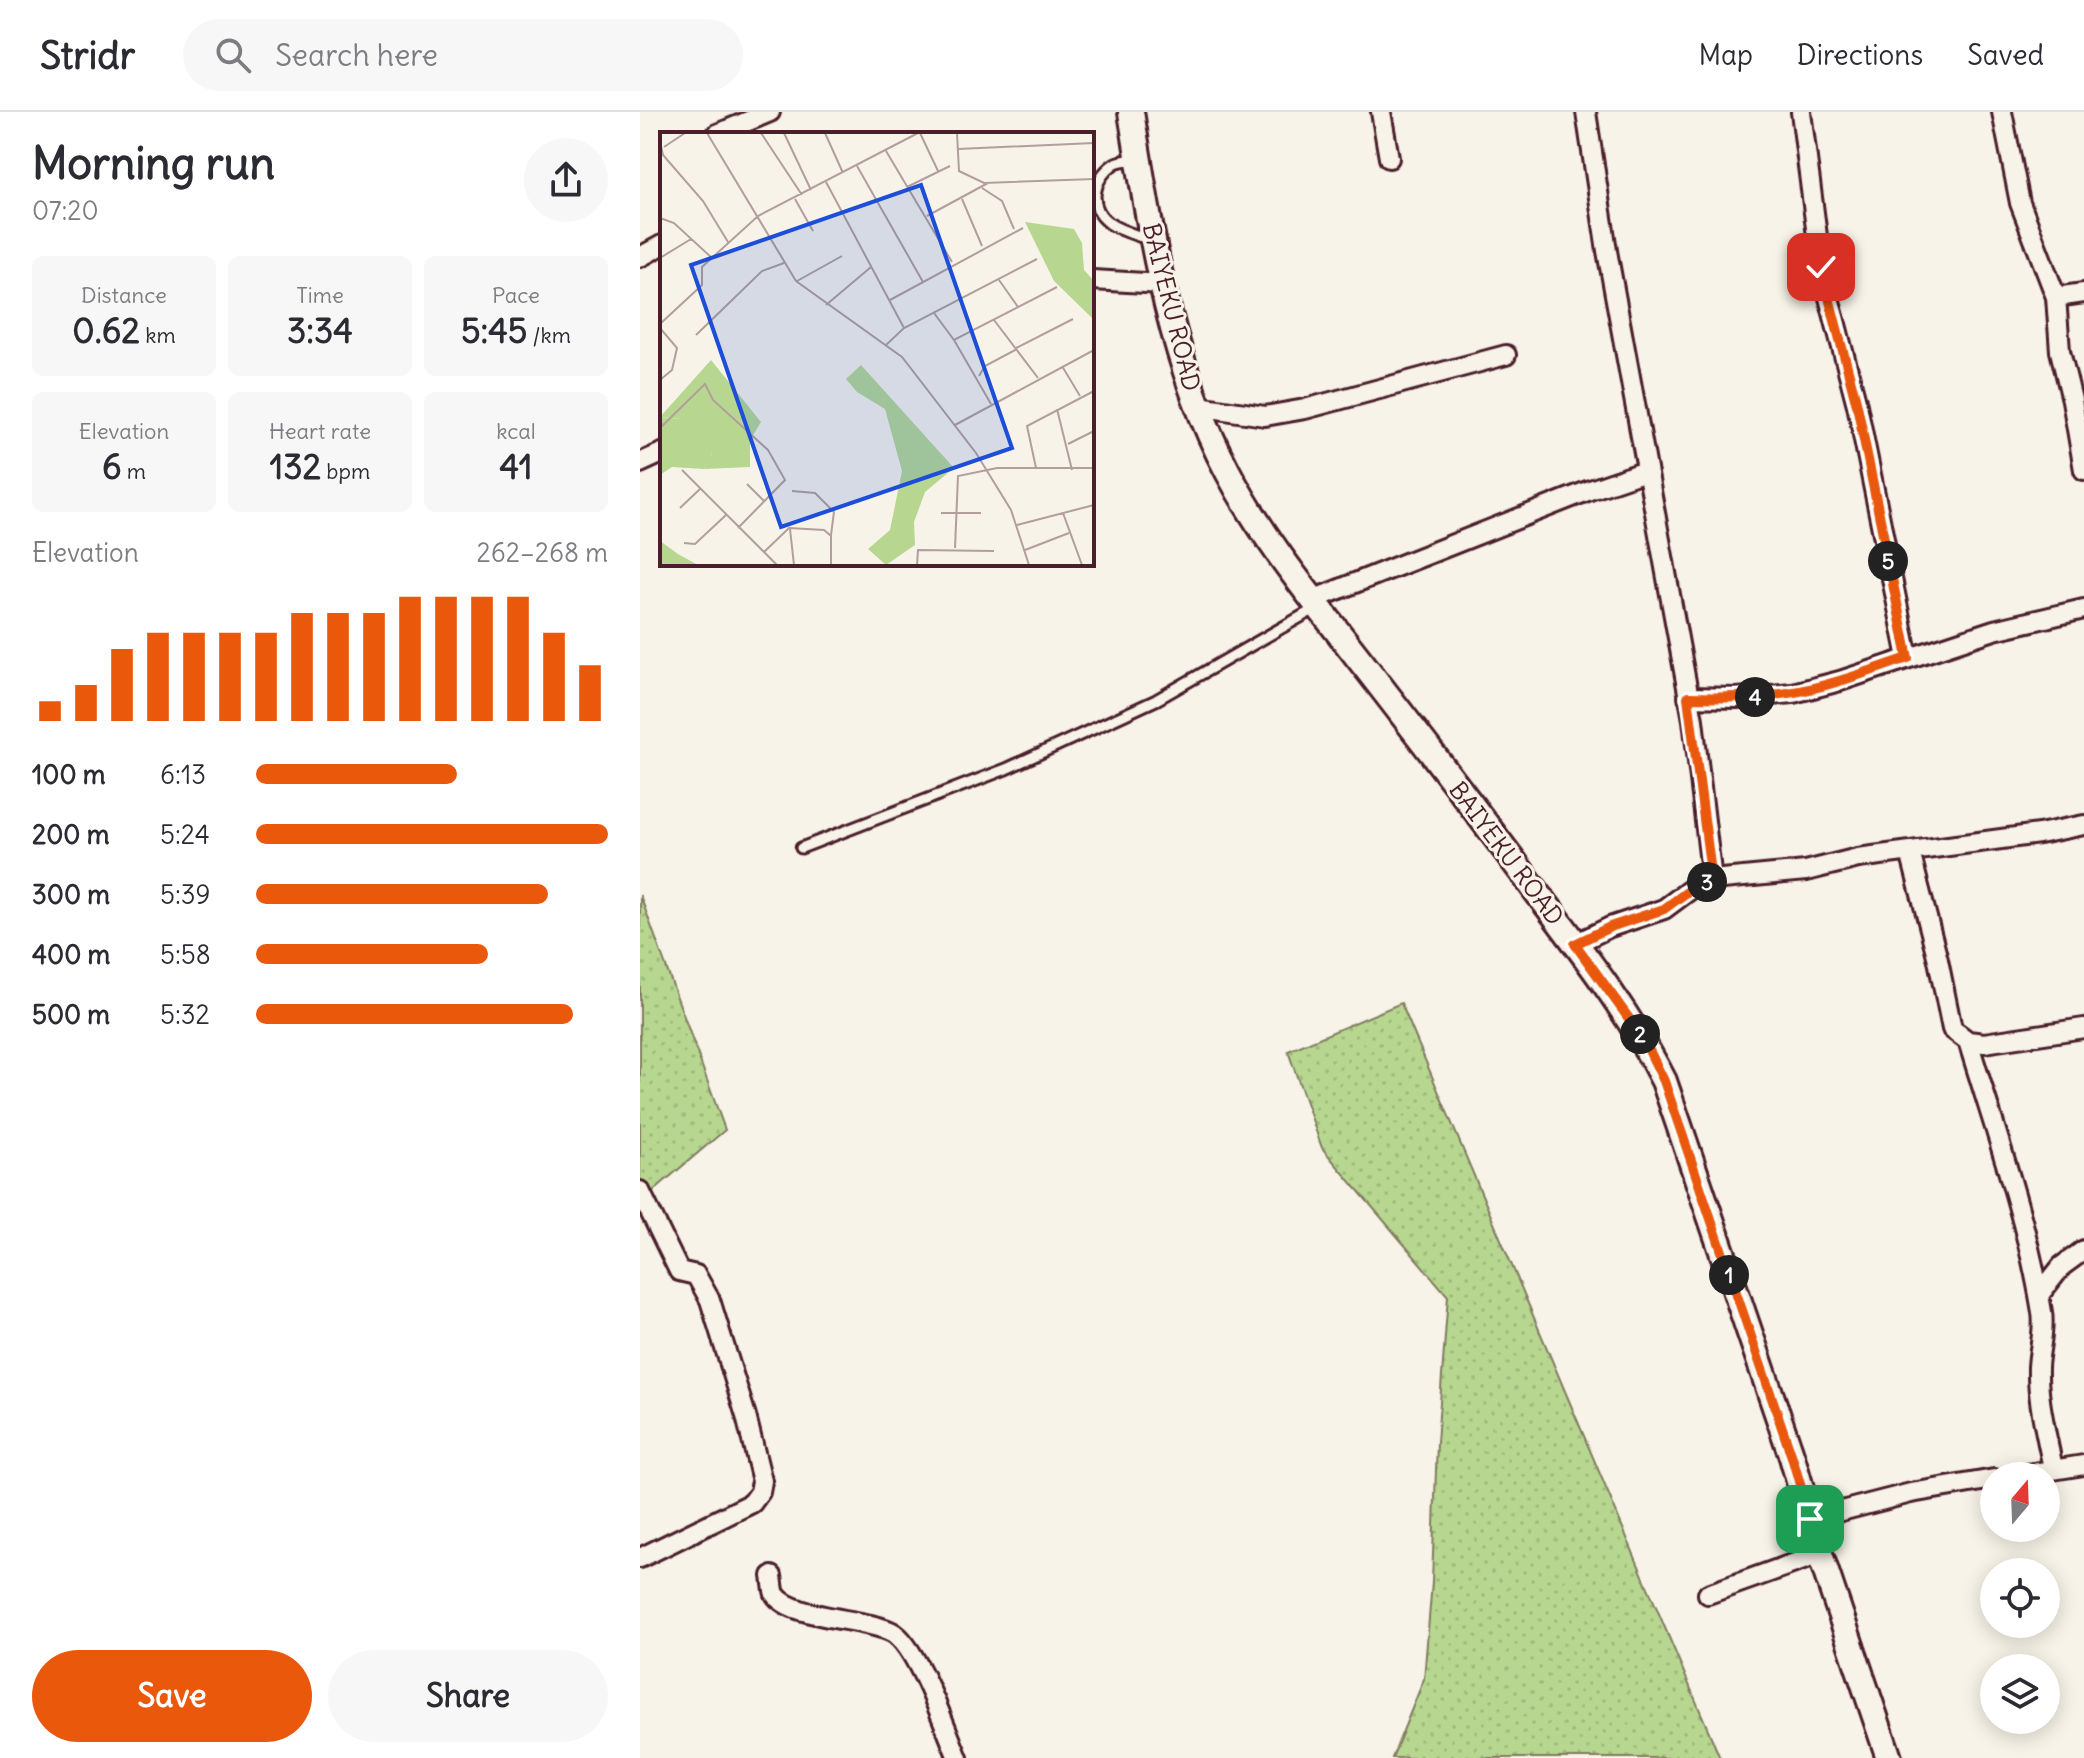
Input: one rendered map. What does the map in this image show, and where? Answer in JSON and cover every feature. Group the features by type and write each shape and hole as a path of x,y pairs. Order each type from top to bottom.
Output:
{"main road":[{"name":"BAIYEKU ROAD","path":"1131,112 1153,241 1175,338 1198,406 1228,473 1276,553 1575,944 1643,1038 1664,1081 1792,1457 1820,1554 1889,1758"}],"street":[{"path":"722,132 769,112"},
{"path":"1381,112 1389,158"},
{"path":"1586,112 1607,251 1688,697 1712,880"},
{"path":"1801,112 1821,267 1857,405 1908,658"},
{"path":"2002,112 2020,203 2056,297 2060,351 2084,470"},
{"path":"640,257 660,246"},
{"path":"1094,280 1163,284"},
{"path":"2056,297 2084,293"},
{"path":"1198,406 1265,416 1278,414 1506,355"},
{"path":"640,463 660,454"},
{"path":"1315,603 1590,490 1646,471"},
{"path":"1688,697 1737,698 1793,693 1840,681 1994,630 2084,609"},
{"path":"1575,944 1610,927 1664,909 1695,886 1712,880 1806,871 1858,858 2039,834 2084,825"},
{"path":"1910,852 1952,1029 1968,1041 1984,1043 2084,1028"},
{"path":"1968,1041 2028,1242 2039,1295 2043,1317 2039,1389 2052,1462"},
{"path":"640,1191 677,1268 696,1275 710,1300 746,1416 762,1481 760,1492 752,1503 640,1558"},
{"path":"2039,1295 2062,1266 2084,1250"},
{"path":"2060,1468 2084,1465"},
{"path":"1810,1519 1911,1493 1980,1481"},
{"path":"1708,1594 1820,1554"},
{"path":"772,1576 774,1593 800,1610 878,1626 896,1634 910,1649 958,1758"}],"lane":[{"path":"1139,159 1116,163 1097,181 1094,198 1099,213 1111,224 1153,241"},
{"path":"801,848 1006,769 1156,700 1315,603"}],"green space":[{"path":"640,895 725,1130 640,1202"},
{"path":"1401,1003 1720,1758 1392,1758 1424,1679 1448,1296 1322,1148 1288,1051"}],"route":[{"path":"1810,1519 1792,1457 1664,1081 1643,1038 1575,944 1610,927 1664,909 1695,886 1712,880 1688,697 1737,698 1793,693 1908,658 1857,405 1821,267"}]}
